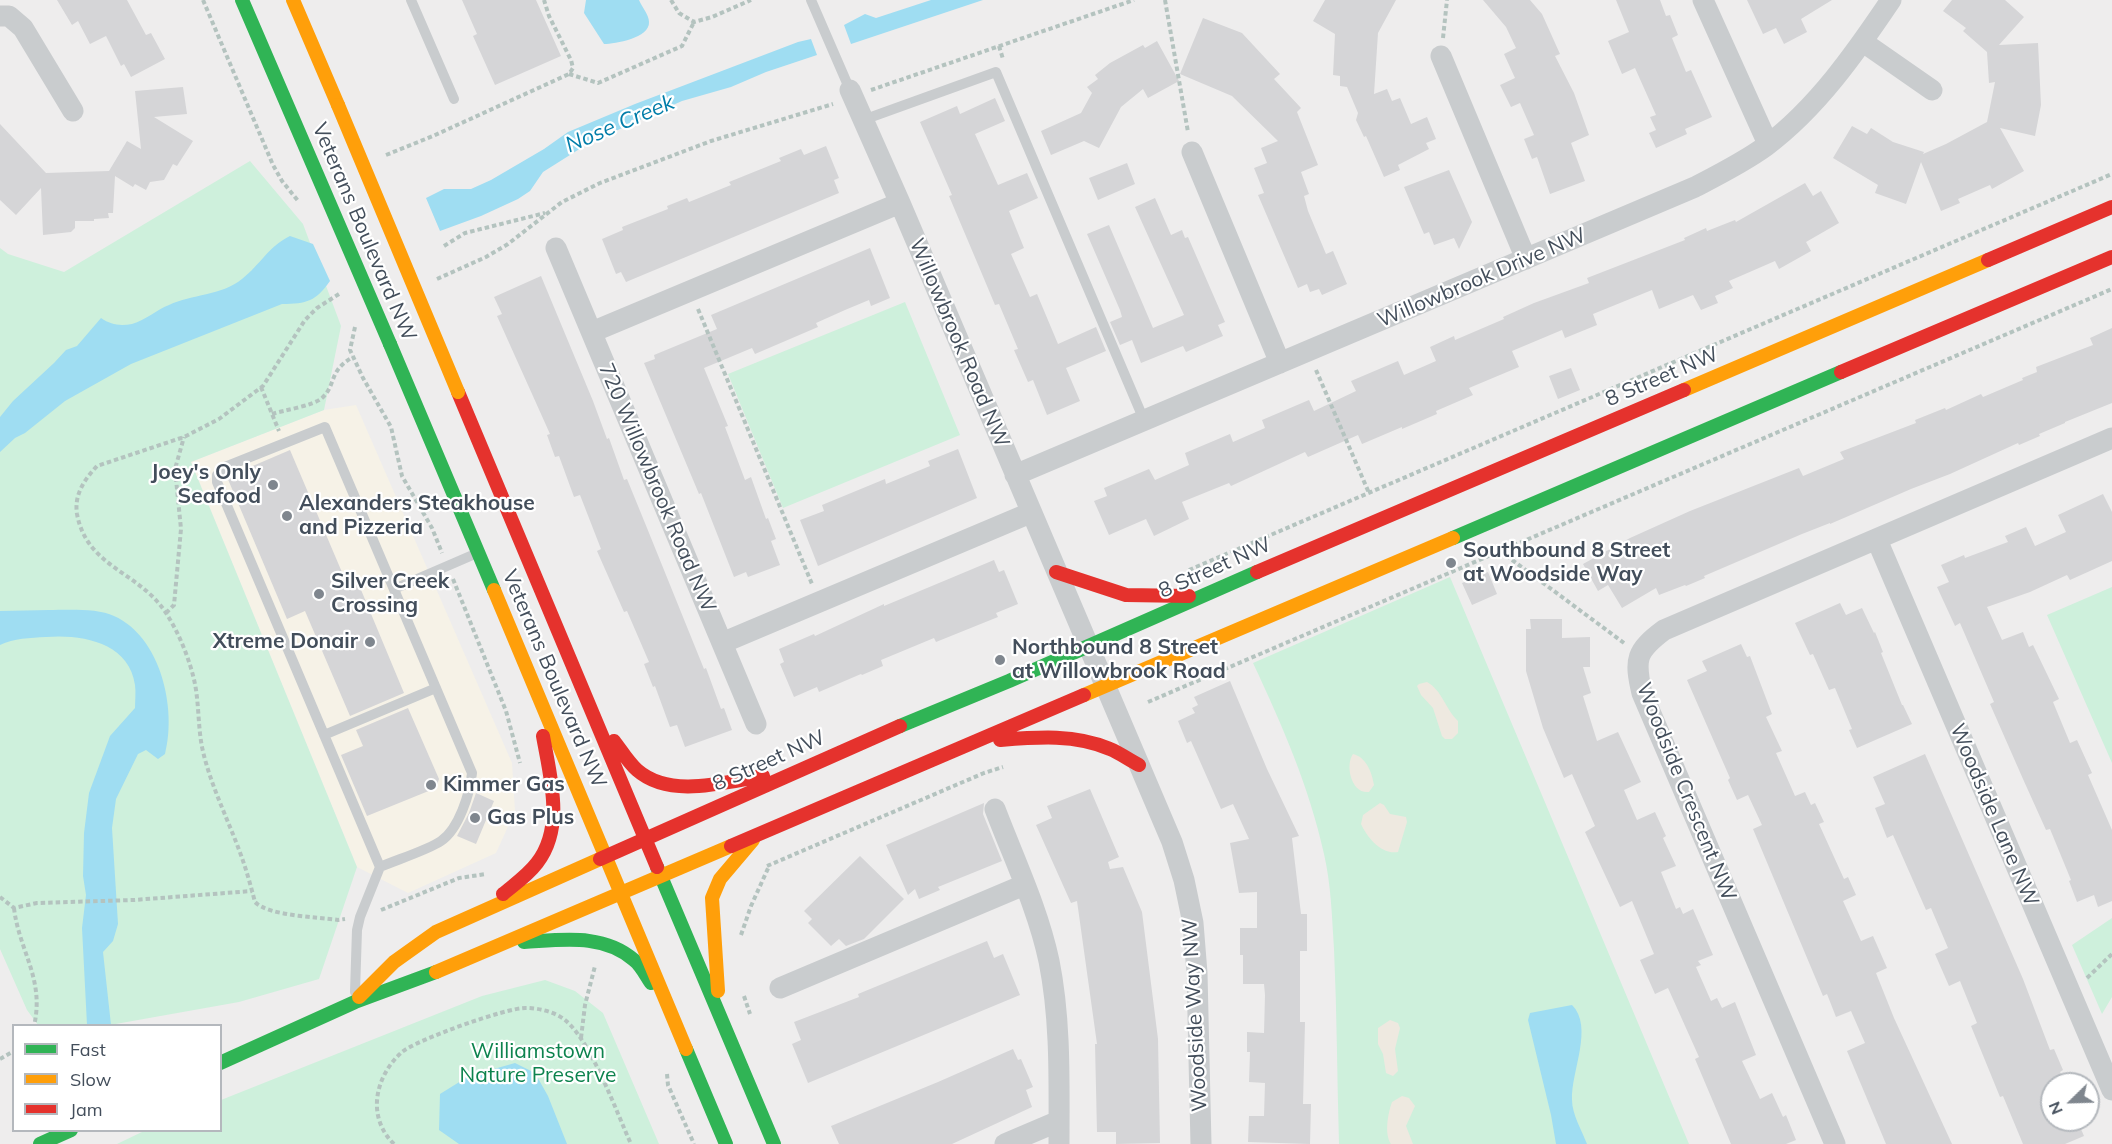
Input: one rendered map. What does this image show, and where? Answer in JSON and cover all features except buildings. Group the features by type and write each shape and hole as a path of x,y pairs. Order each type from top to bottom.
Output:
{"main road":[{"name":"Veterans Boulevard NW","path":"242,0 536,689 726,1144"},
{"name":"Veterans Boulevard NW","path":"293,0 774,1144"},
{"name":"8 Street NW","path":"355,1002 394,962 436,932 796,772 2112,207"},
{"name":"8 Street NW","path":"222,1063 355,1002 414,981 2112,257"},
{"path":"1056,572 1126,595 1204,596"},
{"path":"487,910 539,860 551,835 554,802 536,689"},
{"path":"595,717 638,771 659,783 679,787 796,772"},
{"path":"973,742 1069,736 1111,749 1139,765"},
{"path":"719,1012 712,898 720,879 758,834"},
{"path":"500,944 576,939 603,942 635,960 668,1006"},
{"path":"40,1144 69,1132"}],"street":[{"path":"1703,0 1768,144"},
{"name":"Willowbrook Drive NW","path":"1015,475 1695,187 1742,162 1768,144 1811,105 1863,42 1891,0"},
{"path":"0,16 9,16 23,28 73,111"},
{"path":"1863,42 1932,90"},
{"path":"1441,56 1526,259"},
{"name":"Willowbrook Road NW","path":"851,94 900,203 1105,686"},
{"path":"1192,152 1280,363"},
{"path":"592,333 900,203"},
{"name":"720 Willowbrook Road NW","path":"556,248 756,724"},
{"name":"Woodside Crescent NW","path":"1835,1144 1642,693 1637,672 1640,654 1651,640 1664,630 2112,438"},
{"path":"722,643 1030,513"},
{"name":"Woodside Lane NW","path":"1877,540 2112,1090"},
{"name":"Woodside Way NW","path":"1105,686 1172,842 1184,880 1193,923 1197,973 1201,1144"},
{"path":"995,809 1044,943 1055,1001 1059,1144"},
{"path":"780,988 1024,885"},
{"path":"1005,1144 1059,1121"}],"lane":[{"path":"411,0 454,99"},
{"name":"Willowbrook Road NW","path":"812,0 851,94"},
{"path":"863,120 996,72 1144,420"},
{"path":"355,1002 357,930 380,867 217,482 216,474 225,467 326,427 472,773 471,789 454,826 442,841 380,867"},
{"path":"394,589 478,552"},
{"path":"324,735 436,688"}],"path":[{"path":"203,0 273,165 282,181 306,208"},
{"path":"382,157 569,74 573,68 571,60 549,16 544,0"},
{"path":"671,0 679,13 694,22 712,17 750,0"},
{"path":"434,280 486,257 508,244 548,212 578,193 622,174 711,141 1134,0"},
{"path":"1166,0 1192,152"},
{"path":"1441,56 1447,0"},
{"path":"569,74 598,83 682,46 694,22"},
{"path":"1187,571 2112,174"},
{"path":"444,246 465,233 548,212"},
{"path":"1148,702 2112,289"},
{"path":"690,291 820,602"},
{"path":"339,294 317,308 305,320 261,387 219,419 184,437 97,466 80,489 76,510 80,530 89,546 154,596 166,613 189,663 195,684 202,747 212,781 243,860 255,902 259,906 270,911 338,920 360,917 459,878 485,875 491,872"},
{"path":"354,318 355,328 350,350 391,426 402,476 432,528 506,711 522,772"},
{"path":"1308,351 1369,493"},
{"path":"272,414 319,400 327,392 339,366 353,357"},
{"path":"261,387 284,444"},
{"path":"166,613 174,605 181,529 175,469 184,437"},
{"path":"1502,552 1640,654"},
{"path":"761,870 770,864 984,773 1012,765"},
{"path":"741,939 751,906 770,864"},
{"path":"14,908 37,903 134,900 252,891"},
{"path":"0,897 14,908 16,925 36,985 34,1024"},
{"path":"2070,991 2112,954"},
{"path":"582,1038 585,1005 597,959"},
{"path":"742,991 752,1020"},
{"path":"394,1144 382,1127 376,1100 385,1072 403,1051 433,1037 501,1012 525,1008 547,1011 564,1019 582,1038 631,1144"}],"shaded area":[{"path":"356,405 512,763 515,811 496,853 408,893 357,867 191,462 324,410"}],"green space":[{"path":"250,161 303,224 341,326 324,410 191,462 357,867 319,979 239,1002 116,1024 37,1024 27,1010 0,949 0,248 8,254 64,272"},
{"path":"905,302 960,435 783,508 728,374"},
{"path":"1450,577 1689,1144 1339,1144 1334,949 1326,865 1303,780 1253,663"},
{"path":"2112,587 2112,763 2047,615"},
{"path":"2112,918 2112,997 2102,1014 2072,945"},
{"name":"Williamstown Nature Preserve","path":"545,980 575,991 603,1013 659,1144 117,1144 142,1132 222,1132 222,1100 482,996"}],"sand":[{"path":"1427,682 1440,695 1458,721 1458,733 1452,739 1445,739 1442,736 1433,708 1421,695 1417,686"},
{"path":"1353,754 1361,758 1370,770 1374,785 1369,792 1358,788 1351,778 1350,765"},
{"path":"1380,803 1390,814 1406,817 1407,822 1398,852 1380,848 1361,824 1363,815"},
{"path":"1390,1020 1398,1023 1400,1028 1395,1049 1398,1071 1393,1076 1386,1073 1383,1054 1378,1044 1378,1028"},
{"path":"1402,1096 1409,1098 1415,1106 1406,1126 1413,1144 1391,1144 1387,1129 1388,1117 1392,1102"}],"water":[{"path":"586,0 639,0 648,17 648,28 631,39 604,44 584,13"},
{"path":"931,0 983,0 851,44 844,25 865,14 876,18"},
{"name":"Nose Creek","path":"811,39 817,55 766,72 731,87 682,101 589,143 543,172 530,191 518,199 440,231 426,198 444,189 471,189 544,149 568,132 635,104"},
{"path":"290,236 313,244 330,281 315,297 304,302 282,304 131,364 65,401 0,452 0,417 13,401 66,350 77,346 101,318 116,324 132,324 178,301 225,289 242,279 270,250"},
{"path":"82,610 107,613 130,626 143,640 162,676 169,716 165,754 158,759 146,750 138,754 116,799 112,828 118,924 113,941 103,952 111,1024 87,1024 82,928 86,895 83,876 84,833 89,793 110,736 135,708 135,685 131,670 113,650 101,644 74,637 34,638 0,645 0,611"},
{"path":"1572,1005 1578,1014 1581,1037 1572,1105 1587,1144 1556,1144 1528,1020 1530,1013"},
{"path":"515,1063 535,1073 548,1096 567,1144 459,1144 439,1130 440,1094 469,1076"}],"traffic: fast":[{"path":"242,0 390,344"},
{"path":"390,344 494,590"},
{"path":"1453,538 1841,372"},
{"path":"900,726 1009,681 1257,572"},
{"path":"657,867 774,1144"},
{"path":"524,942 582,940 609,946 622,951 637,962 651,983"},
{"path":"222,1062 355,1002 436,972"},
{"path":"686,1049 726,1144"},
{"path":"40,1144 67,1132"}],"traffic: slow":[{"path":"293,0 338,105"},
{"path":"338,105 458,392"},
{"path":"1684,390 1988,260"},
{"path":"1084,695 1453,538"},
{"path":"494,590 686,1049"},
{"path":"718,991 712,898 720,879 753,840"},
{"path":"436,972 731,846"},
{"path":"359,997 394,962 436,932 600,859"}],"traffic: jam":[{"path":"1988,260 2112,207"},
{"path":"1841,372 2112,257"},
{"path":"1257,572 1684,390"},
{"path":"458,392 657,867"},
{"path":"1056,572 1126,595 1189,596"},
{"path":"731,846 1084,695"},
{"path":"600,859 900,726"},
{"path":"503,894 537,863 546,849 551,834 552,784 543,736"},
{"path":"1000,740 1042,738 1083,741 1110,749 1139,765"},
{"path":"614,741 637,770 650,779 665,784 698,786 763,776"}],"place":[{"name":"Joey's Only Seafood","path":"273,485"},
{"name":"Alexanders Steakhouse and Pizzeria","path":"287,516"},
{"name":"Southbound 8 Street at Woodside Way","path":"1451,563"},
{"name":"Silver Creek Crossing","path":"319,594"},
{"name":"Xtreme Donair","path":"370,642"},
{"name":"Northbound 8 Street at Willowbrook Road","path":"1000,660"},
{"name":"Kimmer Gas","path":"431,785"},
{"name":"Gas Plus","path":"475,818"}]}
